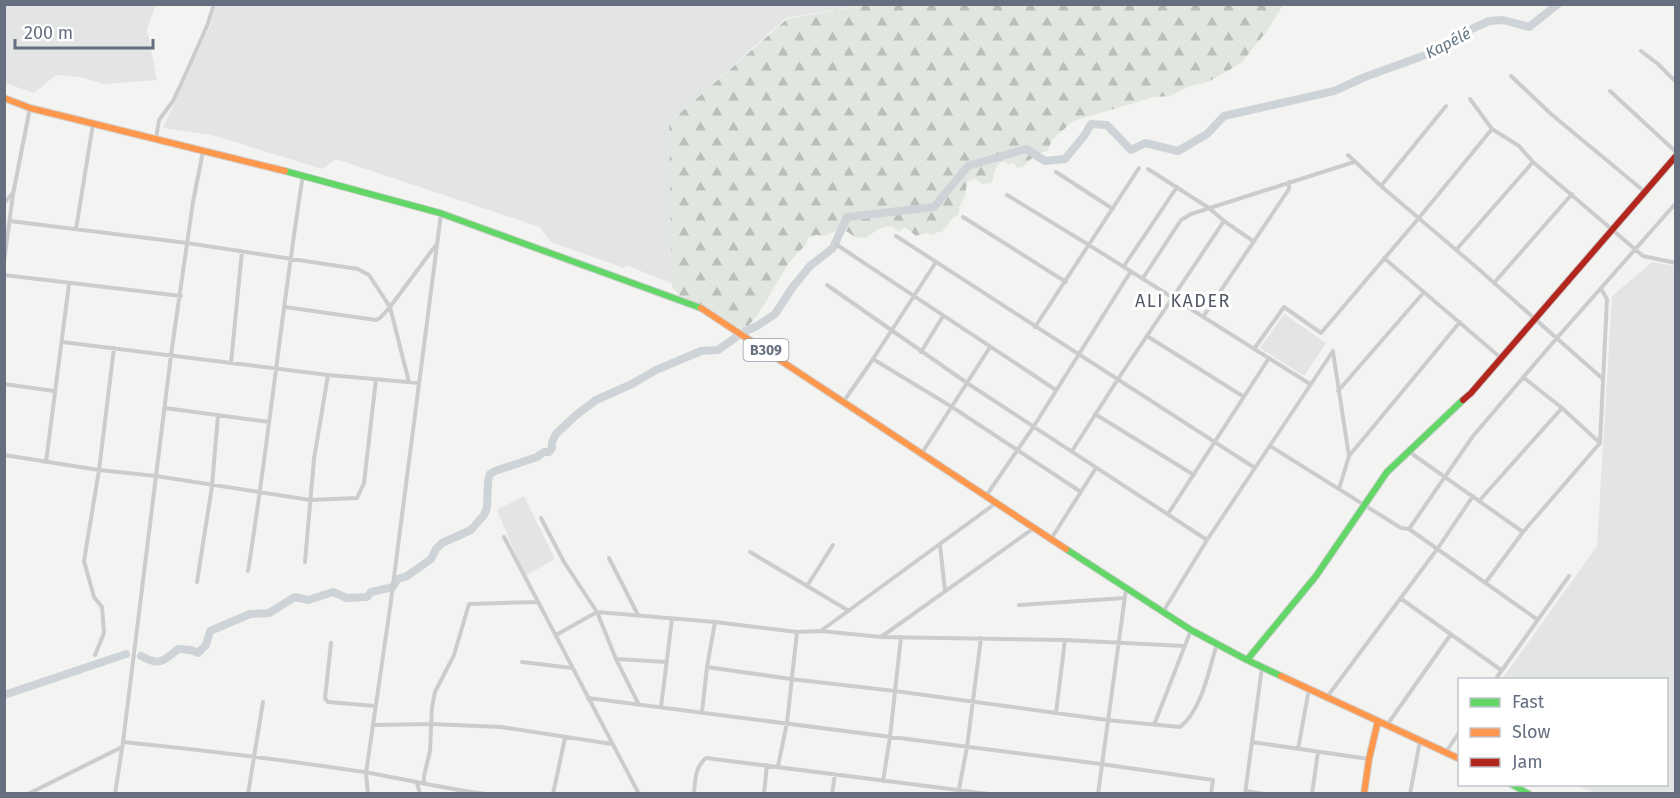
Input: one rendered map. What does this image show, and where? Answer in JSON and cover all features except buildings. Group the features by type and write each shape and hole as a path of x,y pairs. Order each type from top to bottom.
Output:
{"main road":[{"name":"B309","path":"4,98 30,108 303,175 441,214 704,309 1051,540 1191,630 1247,660 1458,758"},
{"path":"1247,660 1316,576 1387,472 1471,393 1676,154"},
{"path":"1364,794 1378,721"},
{"path":"1515,786 1529,794"}],"street":[{"path":"156,139 159,120 173,101 207,26 214,4"},
{"path":"1641,51 1676,82"},
{"path":"1511,76 1551,114 1645,192"},
{"path":"1610,91 1676,154"},
{"path":"1470,99 1492,129 1519,146 1533,162 1643,256 1676,262"},
{"path":"1381,186 1446,106"},
{"path":"4,262 13,194 30,108"},
{"path":"76,229 93,124"},
{"path":"1254,349 1284,307 1321,333 1492,129"},
{"path":"115,794 171,355 193,202 203,150"},
{"path":"1348,155 1418,219 1603,379"},
{"path":"1143,278 1181,220 1191,214 1355,162"},
{"path":"1456,250 1533,162"},
{"path":"1035,327 1140,168"},
{"path":"1148,169 1209,208 1253,241"},
{"path":"1056,172 1113,208"},
{"path":"248,571 261,492 290,258 303,175"},
{"path":"1203,317 1289,189 1289,182"},
{"path":"1124,266 1177,187"},
{"path":"4,203 13,194"},
{"path":"1494,283 1572,194"},
{"path":"1007,195 1310,384"},
{"path":"1409,529 1473,436 1676,203"},
{"path":"368,794 366,773 390,608 441,214"},
{"path":"963,217 1065,282"},
{"path":"10,221 187,243 363,271 369,275 390,307 409,382"},
{"path":"1072,451 1224,221"},
{"path":"896,236 1255,468"},
{"path":"285,307 376,320 390,307 437,244"},
{"path":"837,245 1056,390"},
{"path":"231,363 242,251"},
{"path":"1384,258 1501,358"},
{"path":"844,401 936,262"},
{"path":"986,497 1034,426 1131,271"},
{"path":"4,275 181,296"},
{"path":"46,462 69,284"},
{"path":"827,285 967,383 1207,540"},
{"path":"1486,582 1523,532 1600,443 1606,298 1601,289"},
{"path":"1338,391 1424,292"},
{"path":"921,352 943,316"},
{"path":"1339,489 1349,456 1460,322"},
{"path":"1147,336 1244,397"},
{"path":"62,342 328,375 419,383"},
{"path":"922,453 990,347"},
{"path":"95,655 104,633 102,607 94,597 84,561 99,470 114,348"},
{"path":"1163,612 1207,540 1333,351 1349,456"},
{"path":"1168,514 1269,358"},
{"path":"873,359 952,407 1081,492"},
{"path":"305,562 314,459 328,375"},
{"path":"1523,377 1562,408 1600,443"},
{"path":"4,455 310,500 357,498 364,483 376,379"},
{"path":"4,384 54,392"},
{"path":"165,408 269,422"},
{"path":"1479,501 1562,408"},
{"path":"1095,414 1194,475"},
{"path":"197,582 212,486 218,415"},
{"path":"1270,446 1401,528 1409,529 1538,620"},
{"path":"1408,451 1523,532"},
{"path":"1051,540 1096,468"},
{"path":"1327,697 1438,548 1473,496"},
{"path":"821,631 996,503"},
{"path":"541,518 564,562 597,612 638,704"},
{"path":"881,637 1034,528"},
{"path":"504,537 639,794"},
{"path":"940,544 945,592"},
{"path":"807,586 833,546"},
{"path":"750,552 849,611"},
{"path":"609,558 638,616"},
{"path":"1496,678 1569,576"},
{"path":"1098,794 1126,589"},
{"path":"1019,605 1125,598"},
{"path":"1400,598 1501,670"},
{"path":"424,784 430,751 435,692 454,655 470,604 538,602"},
{"path":"556,635 597,612 715,622 796,632 821,631 881,637 1065,640 1184,646"},
{"path":"661,706 672,619"},
{"path":"702,712 706,667 715,622"},
{"path":"1154,725 1191,630"},
{"path":"778,766 787,723 796,632"},
{"path":"1387,725 1451,634"},
{"path":"883,781 901,638"},
{"path":"958,792 967,747 981,638"},
{"path":"1056,712 1065,640"},
{"path":"331,644 325,698 328,702 375,706"},
{"path":"706,667 1107,720 1180,727 1186,722 1202,693 1217,644"},
{"path":"616,659 667,662"},
{"path":"522,662 573,668"},
{"path":"1262,667 1245,792 1264,794"},
{"path":"1298,749 1309,689"},
{"path":"588,698 1213,780 1211,794"},
{"path":"248,794 263,702"},
{"path":"373,725 431,724 501,727 612,744"},
{"path":"1446,752 1458,734"},
{"path":"553,794 565,738"},
{"path":"1411,793 1420,741"},
{"path":"1252,742 1369,759"},
{"path":"28,794 123,745 253,758 366,773 456,792 486,794"},
{"path":"1312,794 1318,752"},
{"path":"694,794 699,764 706,758 958,792 989,794"},
{"path":"764,794 767,765"},
{"path":"832,794 835,774"},
{"path":"417,783 420,794"}],"shaded area":[{"path":"5,4 156,5 147,29 157,80 104,84 80,77 56,75 34,93 5,83"},
{"path":"216,5 864,5 786,18 669,123 673,284 626,265 624,268 551,242 540,227 336,159 322,169 212,135 163,128 210,26"},
{"path":"1652,262 1676,266 1675,793 1594,793 1578,786 1668,786 1668,678 1503,678 1597,546 1612,296"},
{"path":"1284,314 1326,343 1304,376 1260,348"},
{"path":"524,496 555,559 525,576 497,510"}],"green space":[{"path":"871,4 1283,5 1267,31 1241,63 1217,77 1170,96 1154,97 1073,121 1052,140 1047,152 1030,159 1023,167 1017,168 1014,163 1008,164 1004,161 994,172 991,183 982,184 975,178 967,182 959,214 942,232 916,236 905,227 899,232 891,226 880,228 866,238 855,237 846,231 823,236 816,235 807,239 807,243 788,264 759,313 744,331 708,308 680,296 672,287 669,123 787,19"}],"waterway":[{"name":"Kapélé","path":"746,331 775,314 810,266 833,248 847,217 934,207 968,166 1026,149 1045,161 1065,159 1091,124 1107,125 1131,150 1145,143 1178,151 1207,134 1224,116 1334,91 1439,50 1465,32 1489,21 1503,20 1529,27 1558,4"},
{"path":"141,656 157,662 164,660 178,649 198,653 206,645 210,631 250,614 269,613 295,597 308,600 333,592 347,598 367,597 371,592 393,587 398,579 407,576 431,559 442,543 471,530 484,515 487,508 490,474 549,452 556,434 596,400 656,370 701,351 718,350 739,335"},
{"path":"4,695 126,654"}],"traffic: fast":[{"path":"285,171 440,213 701,308"},
{"path":"1247,660 1316,576 1387,472 1463,400"},
{"path":"1066,549 1191,630 1281,676"},
{"path":"1515,786 1529,794"}],"traffic: slow":[{"path":"4,98 30,108 285,171"},
{"path":"701,308 1066,549"},
{"path":"1281,676 1458,758"},
{"path":"1364,794 1378,721"}],"traffic: jam":[{"path":"1463,400 1676,156"}],"district":[{"name":"ALI KADER","path":"1183,301"}]}
